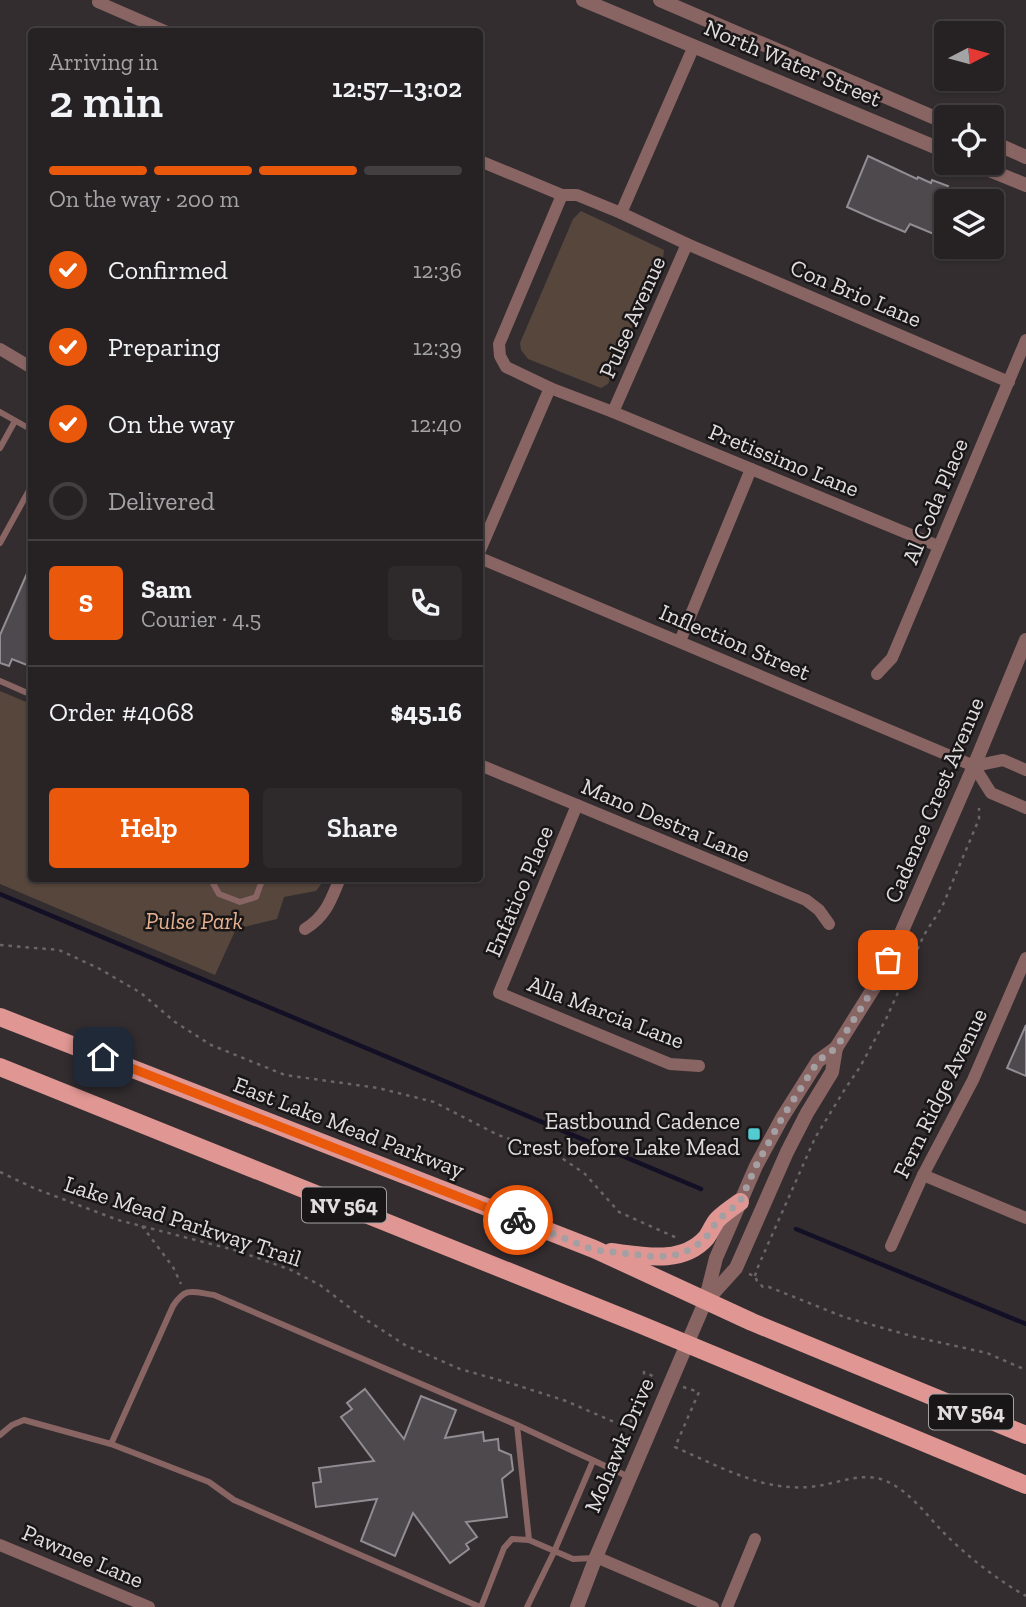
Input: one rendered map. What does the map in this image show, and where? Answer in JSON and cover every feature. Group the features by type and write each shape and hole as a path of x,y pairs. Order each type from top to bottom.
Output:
{"main road":[{"name":"East Lake Mead Parkway","path":"0,1017 594,1250 705,1302 1026,1434"},
{"name":"NV 564","path":"0,1067 688,1344 1026,1485"},
{"path":"594,1250 658,1257 681,1254 695,1247 718,1220 740,1202"}],"street":[{"name":"North Water Street","path":"583,0 934,147"},
{"name":"North Water Street","path":"660,0 934,118"},
{"path":"98,2 158,28"},
{"path":"621,213 694,46"},
{"path":"1004,147 1026,156"},
{"path":"483,162 562,195"},
{"path":"1001,175 1026,185"},
{"name":"Pulse Avenue","path":"577,194 621,213 688,244 613,412 550,388 506,367 500,356 499,344 562,195 577,194"},
{"name":"Con Brio Lane","path":"688,244 1009,382"},
{"name":"Al Coda Place","path":"877,674 892,658 1026,340"},
{"path":"0,349 28,366"},
{"path":"483,543 550,388"},
{"name":"Pretissimo Lane","path":"613,412 938,546"},
{"path":"680,641 751,469"},
{"name":"Inflection Street","path":"483,559 974,766"},
{"name":"Cadence Crest Avenue","path":"705,1302 716,1258 756,1166 818,1061 836,1048 878,981 898,940 1026,640"},
{"path":"1026,770 1003,760 974,766 991,793 1026,808"},
{"name":"Mano Destra Lane","path":"483,766 806,900 819,910 830,924"},
{"name":"Enfatico Place","path":"499,993 577,805"},
{"path":"305,929 316,922 328,908 338,882"},
{"name":"Fern Ridge Avenue","path":"891,1246 923,1175 973,1080 1026,958"},
{"name":"Alla Marcia Lane","path":"499,993 670,1064 699,1066"},
{"name":"Cadence Crest Avenue","path":"705,1302 736,1268 787,1152 832,1072 836,1048"},
{"path":"923,1175 1026,1218"},
{"name":"Mohawk Drive","path":"578,1607 596,1558 705,1302"},
{"path":"727,1607 755,1539"},
{"name":"Pawnee Lane","path":"0,1545 121,1602 149,1607"},
{"path":"596,1558 713,1607"}],"lane":[{"path":"0,412 28,428"},
{"path":"0,448 15,421"},
{"path":"0,543 28,492"},
{"path":"0,681 28,693"},
{"path":"213,882 219,894 240,902 256,897 262,882"},
{"path":"111,1444 173,1306 181,1294 188,1292 214,1295 517,1425 630,1477"},
{"path":"0,1435 12,1425 24,1420 111,1444 209,1482 234,1500 480,1607 504,1548 512,1539 529,1540 573,1559 596,1558"},
{"path":"517,1425 529,1540"},
{"path":"527,1607 593,1461"}],"path":[{"path":"979,808 979,819 942,907 923,935 886,1019 860,1067 815,1138 755,1276 763,1287 844,1317 987,1353 1026,1370"},
{"path":"0,946 59,950 98,968 141,993 176,1022 211,1045 285,1075 378,1088 434,1102 498,1135 559,1156 585,1174 619,1212 695,1247"},
{"name":"Lake Mead Parkway Trail","path":"0,1172 117,1220 238,1251 291,1270 320,1285 405,1345 460,1369 566,1401 628,1428 644,1389 644,1372 699,1392 675,1447 719,1467 781,1487 822,1485 858,1477 887,1481 904,1492 947,1536 979,1563 1026,1596"},
{"path":"142,1226 173,1267 185,1293"},
{"path":"736,1268 755,1276"}],"green space":[{"path":"581,211 664,250 663,259 608,384 601,388 528,359 521,350 520,343 573,219"},
{"name":"Pulse Park","path":"0,691 28,703 28,882 323,882 316,891 284,897 277,919 236,929 215,975 0,884"}],"building":[{"path":"868,156 917,179 918,177 931,183 932,180 948,186 946,189 934,189 934,234 910,224 905,232 847,207"},
{"path":"28,571 28,665 12,659 9,666 0,663 0,635"},
{"path":"1026,1025 1026,1076 1007,1068"},
{"path":"365,1389 404,1439 421,1396 456,1410 445,1438 483,1432 484,1441 498,1439 499,1450 511,1455 513,1470 502,1479 507,1517 466,1522 477,1537 466,1544 469,1549 450,1563 413,1513 395,1556 361,1541 377,1499 316,1507 313,1483 321,1482 319,1468 374,1461 341,1417 352,1409 347,1403"}],"waterway":[{"path":"0,894 701,1189"},
{"path":"796,1229 1026,1324"}],"way so far":[{"path":"518,1220 594,1250 658,1257 681,1254 695,1247 718,1220 740,1202 782,1118 818,1061 836,1048 888,960"}],"place":[{"name":"Eastbound Cadence Crest before Lake Mead","path":"754,1134"}],"route":[{"path":"103,1057 518,1220"}]}
